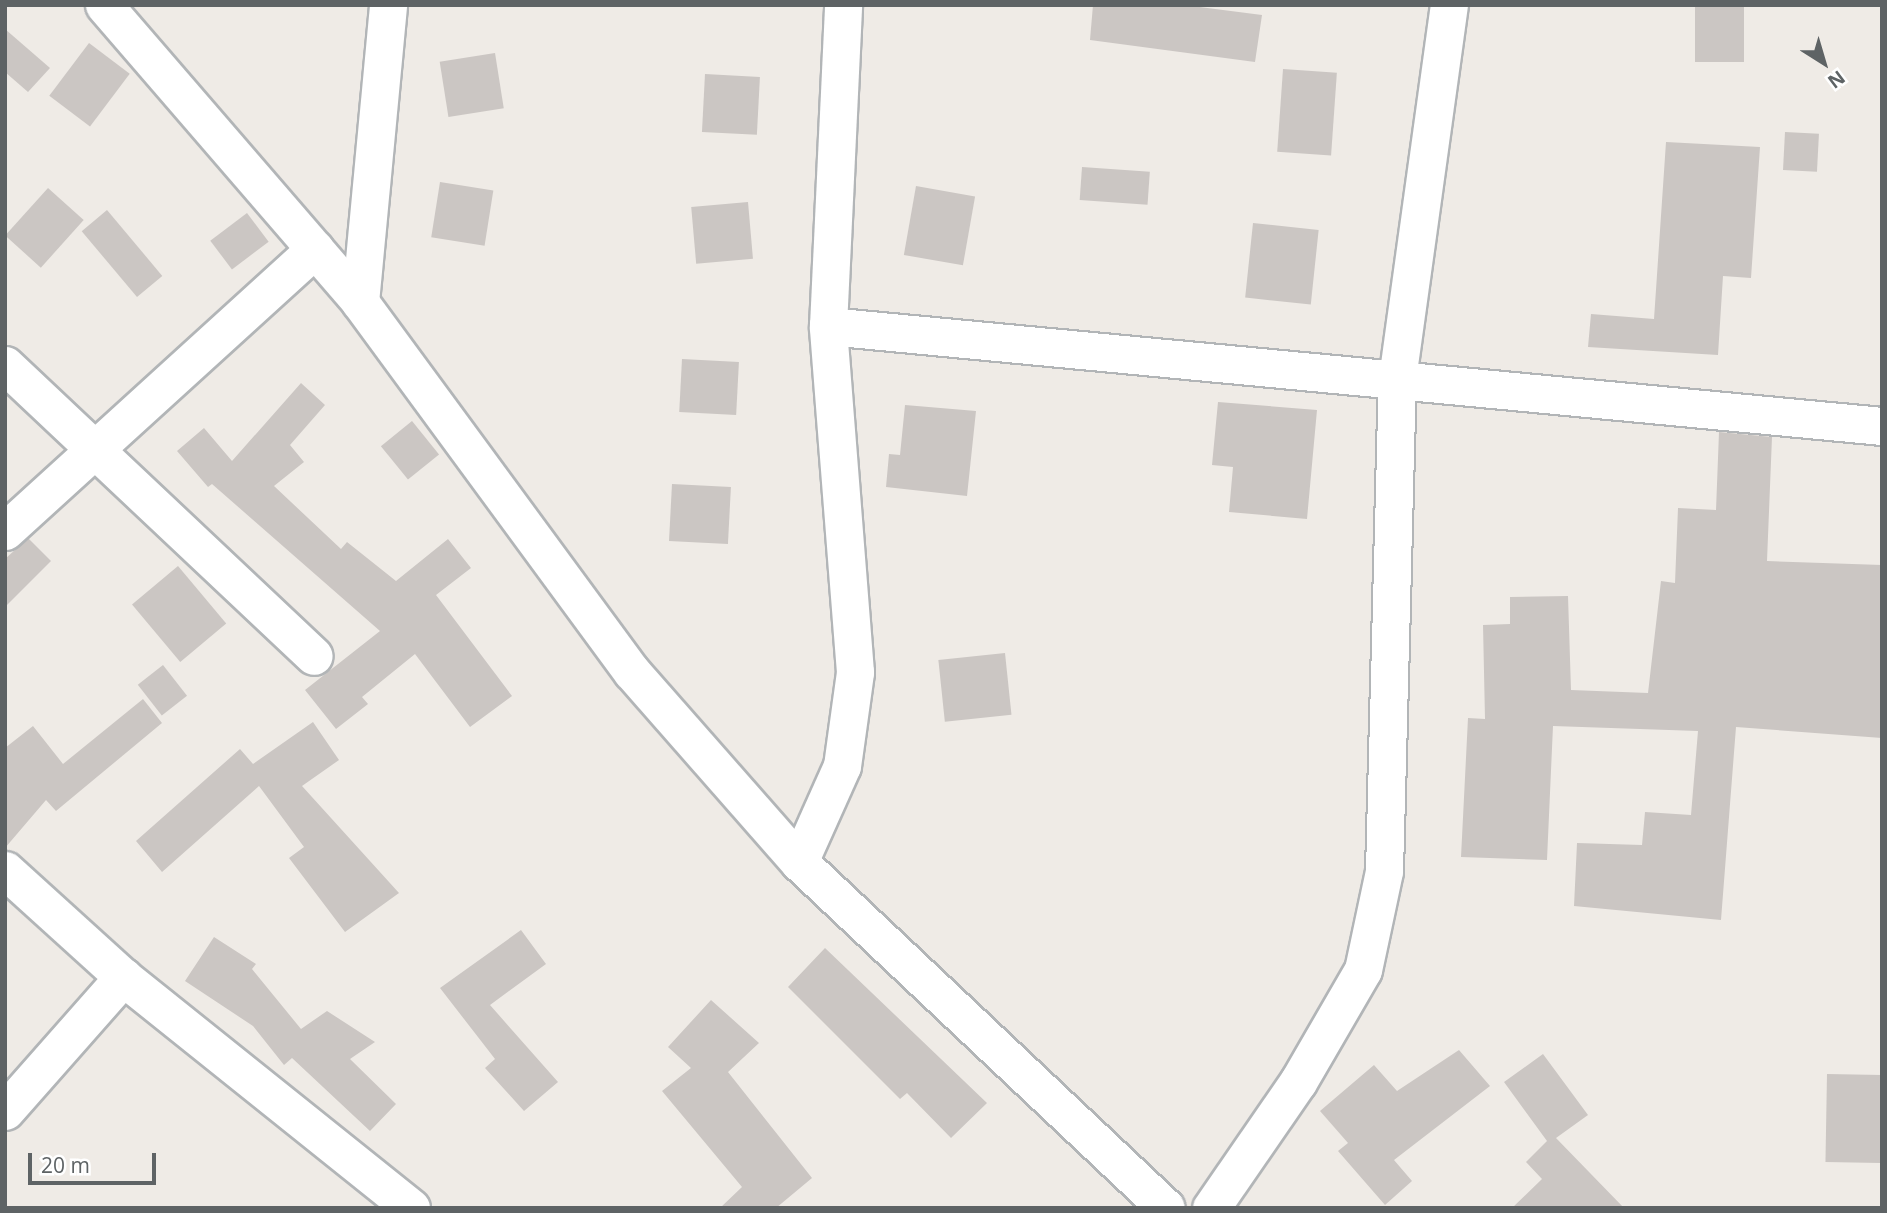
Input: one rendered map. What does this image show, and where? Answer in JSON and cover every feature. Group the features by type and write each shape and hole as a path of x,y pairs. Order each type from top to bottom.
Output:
{"street":[{"path":"104,5 360,302 624,662 799,862 1166,1208"},
{"path":"360,302 388,5"},
{"path":"799,862 842,766 855,672 828,326 843,5"},
{"path":"1211,1208 1298,1082 1363,970 1384,871 1398,379 1449,5"},
{"path":"5,531 89,449 315,249"},
{"path":"828,326 1882,426"},
{"path":"5,365 89,449 314,656"},
{"path":"5,870 123,977 411,1208"},
{"path":"5,1111 123,977"}],"building":[{"path":"1093,5 1184,5 1262,15 1255,62 1090,40"},
{"path":"1695,5 1744,5 1744,62 1695,62"},
{"path":"5,29 50,68 28,92 5,72"},
{"path":"89,43 130,74 90,126 49,96"},
{"path":"495,53 504,108 448,117 440,62"},
{"path":"1283,69 1337,73 1331,156 1277,152"},
{"path":"705,74 760,77 757,135 702,132"},
{"path":"1785,132 1819,134 1817,172 1783,170"},
{"path":"1666,142 1760,147 1751,278 1723,276 1718,355 1588,347 1591,314 1654,319"},
{"path":"1082,167 1150,172 1148,205 1080,200"},
{"path":"440,182 493,190 485,246 431,237"},
{"path":"916,186 975,196 963,265 904,255"},
{"path":"48,188 84,220 41,268 5,236"},
{"path":"748,202 753,259 696,264 691,207"},
{"path":"107,210 162,276 137,297 82,231"},
{"path":"247,213 269,242 232,269 210,241"},
{"path":"1253,223 1319,230 1311,304 1245,298"},
{"path":"682,359 739,362 736,415 679,412"},
{"path":"301,383 325,405 290,445 304,462 274,486 341,549 347,542 396,581 448,539 471,568 436,595 512,696 470,727 415,654 362,697 368,704 336,729 305,690 380,631 212,484 208,487 177,451 204,428 232,461"},
{"path":"1218,402 1317,410 1307,519 1229,512 1233,467 1212,465"},
{"path":"905,405 976,411 967,496 886,487 889,454 900,455"},
{"path":"412,421 439,454 408,480 381,446"},
{"path":"1719,432 1772,437 1767,561 1882,565 1882,738 1736,727 1721,920 1574,906 1577,843 1642,845 1645,812 1691,815 1698,731 1553,726 1547,860 1461,857 1468,718 1485,719 1483,625 1510,624 1510,597 1568,596 1571,690 1648,693 1661,581 1675,583 1678,508 1716,510"},
{"path":"672,484 731,487 728,544 669,541"},
{"path":"28,538 51,561 5,607 5,559"},
{"path":"178,566 226,623 180,662 132,605"},
{"path":"1005,653 1011,715 945,722 938,660"},
{"path":"163,665 187,696 162,715 138,685"},
{"path":"143,699 162,723 56,811 46,800 5,848 5,748 33,726 63,764"},
{"path":"313,722 339,760 302,786 399,893 345,932 289,858 304,847 259,786 162,872 136,841 240,749 253,764"},
{"path":"521,930 546,964 490,1005 558,1082 524,1111 485,1068 495,1059 440,988"},
{"path":"214,937 256,964 252,969 301,1029 327,1011 375,1042 350,1059 396,1104 370,1131 292,1058 284,1065 253,1026 185,981"},
{"path":"825,948 987,1103 951,1138 907,1093 900,1099 788,987"},
{"path":"711,1000 759,1043 728,1072 812,1178 776,1208 720,1208 742,1187 662,1091 691,1068 668,1047"},
{"path":"1459,1050 1490,1086 1394,1160 1412,1181 1385,1205 1338,1151 1348,1143 1320,1111 1374,1065 1397,1091"},
{"path":"1543,1054 1588,1115 1556,1138 1624,1208 1512,1208 1542,1179 1526,1162 1547,1141 1504,1082"},
{"path":"1827,1074 1882,1075 1880,1163 1825,1162"}]}
